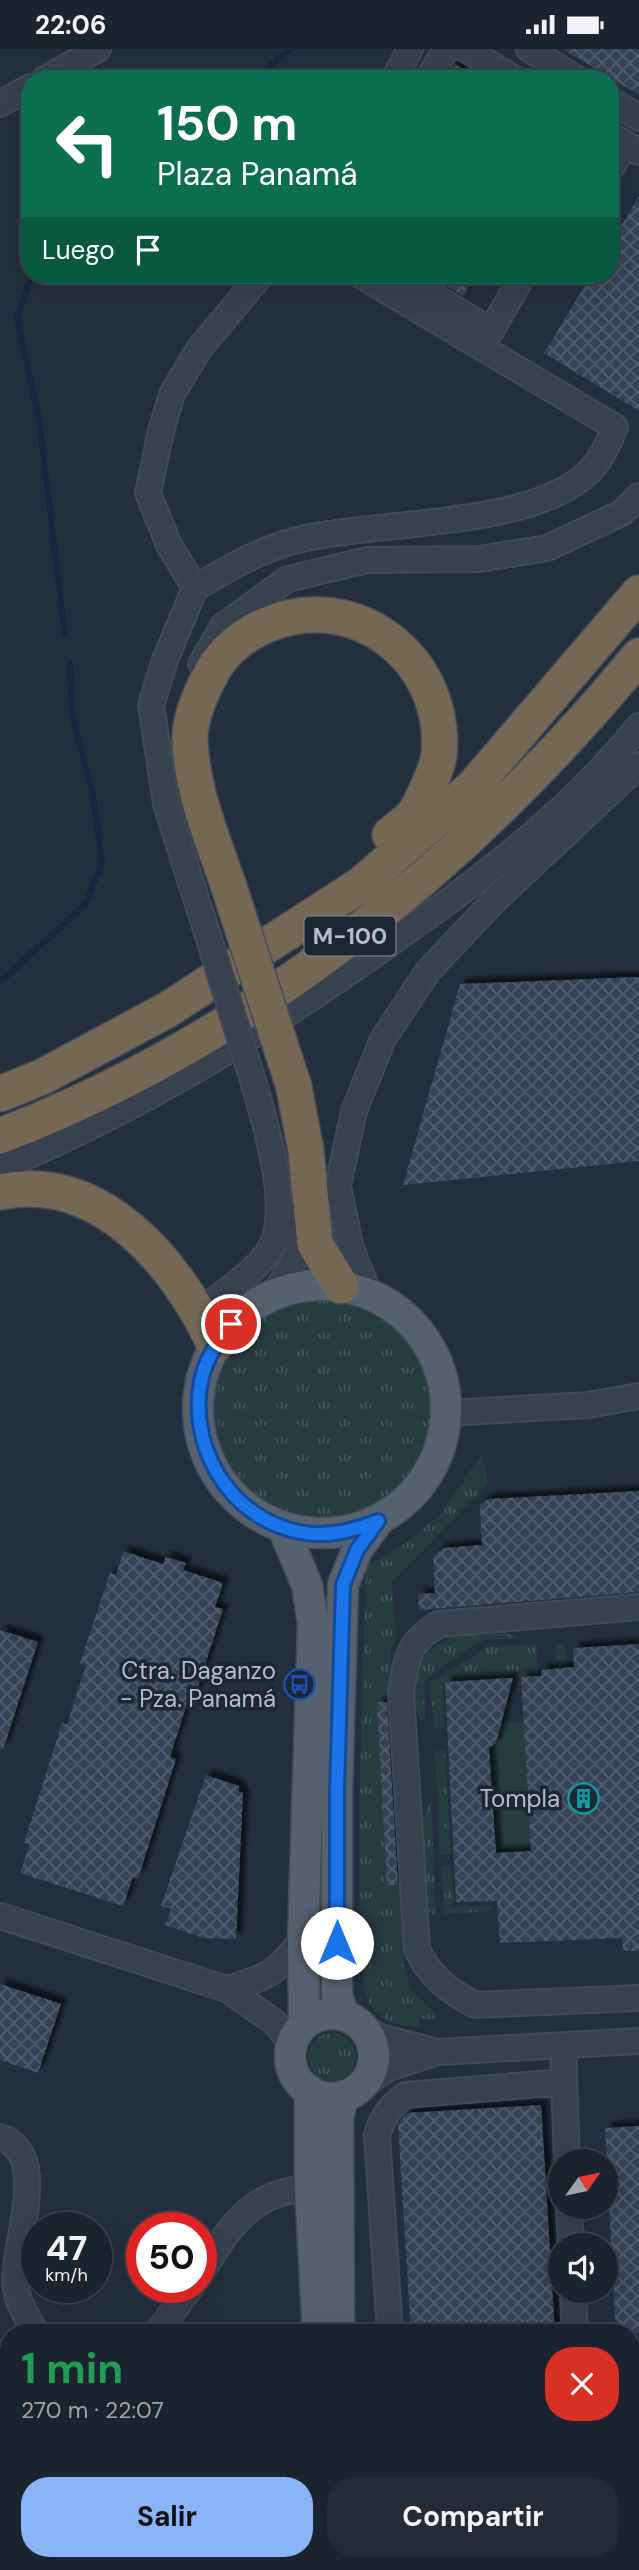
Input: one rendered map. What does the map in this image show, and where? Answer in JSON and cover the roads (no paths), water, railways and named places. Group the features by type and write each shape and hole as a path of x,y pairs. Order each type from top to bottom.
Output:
{"highway":[{"name":"M-100","path":"0,1094 42,1076 167,1010 362,884 474,786 639,593"},
{"path":"278,937 415,813 439,757 435,699 408,653 367,624 323,614 283,617 250,632 220,657 201,691 190,739 202,809 221,886 289,1088 306,1151 315,1244 355,1290"},
{"name":"M-100","path":"0,1136 60,1113 188,1045 297,976 394,904 496,812 600,704 639,656"},
{"path":"0,1192 23,1187 68,1192 105,1210 150,1246 200,1312 215,1345"}],"main road":[{"path":"295,1287 355,1290 401,1313 426,1342 442,1376 446,1413 441,1447 427,1477 405,1503 378,1521 347,1532 314,1534 282,1528 250,1511 223,1485 205,1453 198,1416 201,1379 215,1345 231,1324 250,1307 295,1287"},
{"path":"339,2324 338,2119 353,2090 373,2064 374,2053 368,2033 352,2020 337,1994 337,1804 343,1585 357,1550 378,1521"},
{"path":"282,1528 307,1585 313,1624 303,1937 298,2034 291,2065 295,2075 310,2091 331,2098 353,2090"},
{"path":"298,2034 323,2015 352,2020"},
{"path":"310,2091 310,2188 318,2324"}],"street":[{"path":"61,70 98,49"},
{"path":"399,70 410,49"},
{"path":"433,70 446,49"},
{"path":"465,49 500,70"},
{"path":"529,49 563,70"},
{"path":"0,104 21,92"},
{"path":"619,105 639,118"},
{"path":"195,588 169,545 148,492 172,394 199,349 253,284"},
{"path":"200,1312 255,1265 271,1247 278,1222 271,1145 166,804 151,705 165,660 195,588 246,559 303,538 530,505 573,484 590,471 609,442 615,427 375,284"},
{"path":"414,284 491,331 518,284"},
{"path":"221,886 190,817 177,759 183,695 223,626 288,579 367,560 479,559 547,548 622,513 639,496"},
{"path":"0,1168 78,1135 180,1080 311,999 488,874 613,758 639,726"},
{"path":"355,1290 351,1249 338,1186 354,1111 383,1039 428,971 498,898 639,765"},
{"path":"273,1295 293,1266 301,1239 289,1088"},
{"path":"446,1413 587,1405 639,1397"},
{"path":"639,1607 439,1624 424,1633 408,1651 401,1693 417,1949 426,1968 451,1992 475,2005 639,1998"},
{"path":"0,1916 227,1989 274,2022 298,2034"},
{"path":"227,1989 263,1979 279,1969 303,1937"},
{"path":"352,2020 380,2037 438,2052"},
{"path":"353,2090 390,2068 438,2052 639,2041"},
{"path":"563,2046 567,2149"},
{"path":"389,2324 377,2134 383,2117 406,2095 564,2082"},
{"path":"0,2137 21,2153 29,2185 15,2258 16,2291 32,2324"},
{"path":"217,2248 248,2210 267,2197 287,2189 310,2188"},
{"path":"164,2324 179,2303"},
{"path":"574,2303 575,2324"}],"waterway":[{"path":"266,70 290,49"},
{"path":"29,284 17,318 39,419 65,635"},
{"path":"0,982 85,905 102,862 93,794 72,715 70,664"}],"place":[{"name":"Ctra. Daganzo - Pza. Panamá","path":"299,1685"},
{"name":"Tompla","path":"583,1799"}]}
